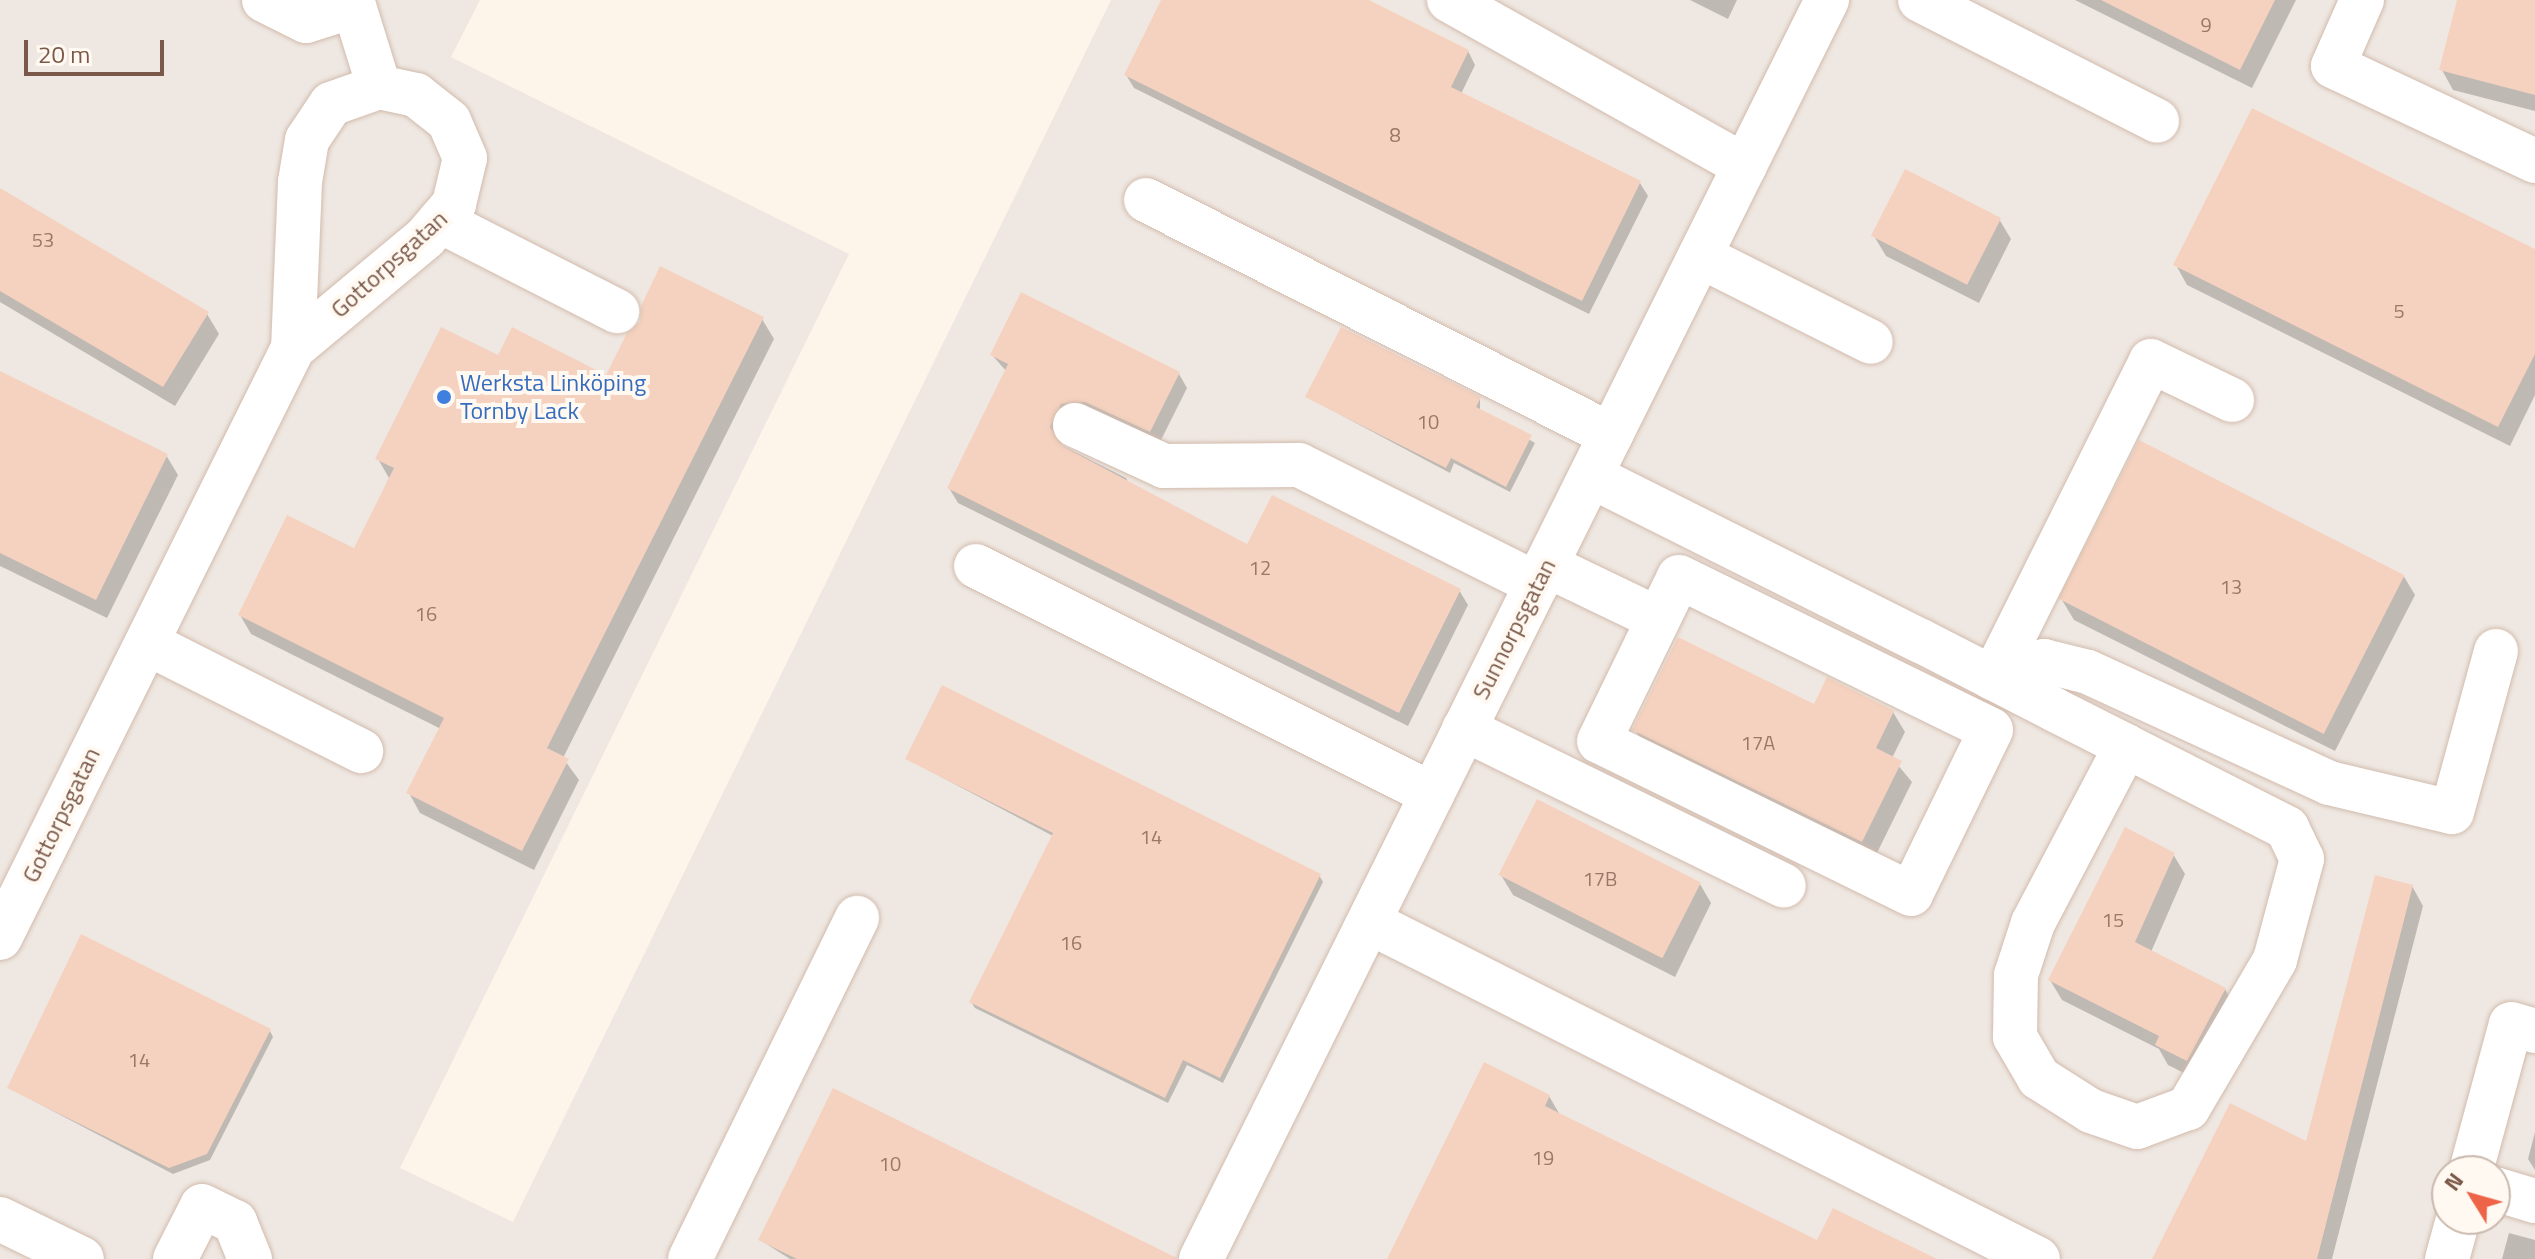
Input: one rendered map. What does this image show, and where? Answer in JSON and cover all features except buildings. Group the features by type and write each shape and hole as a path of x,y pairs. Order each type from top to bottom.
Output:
{"street":[{"path":"264,0 306,21 363,3 379,87"},
{"path":"1449,0 1745,166"},
{"name":"Sunnorpsgatan","path":"1201,1259 1827,0"},
{"path":"1920,0 2157,121"},
{"path":"2362,0 2333,66 2535,161"},
{"name":"Gottorpsgatan","path":"0,938 293,348 440,221 454,204 465,158 449,121 416,95 379,87 331,104 307,140 300,182 293,348"},
{"path":"1146,200 1611,435"},
{"path":"440,221 617,311"},
{"path":"1700,256 1871,342"},
{"path":"1993,678 2151,361 2232,400"},
{"path":"1075,425 1164,466 1299,465 1541,574 1658,619"},
{"path":"1591,476 1993,678 2287,828 2302,859 2275,960 2188,1108 2137,1127 2091,1111 2039,1078 2015,1037 2016,975 2033,923 2126,746"},
{"path":"976,566 1432,794"},
{"path":"1679,577 1991,730 1911,894 1599,741 1658,619 1679,577"},
{"path":"147,643 361,751"},
{"path":"1993,678 2044,661 2088,672 2329,783 2452,812 2496,651"},
{"path":"1464,729 1784,886"},
{"path":"690,1259 857,918"},
{"path":"1369,922 2038,1259"},
{"path":"2475,1155 2511,1024 2535,1031"},
{"path":"2511,1194 2535,1201"},
{"path":"175,1259 202,1206 235,1222 250,1259"},
{"path":"8,1235 82,1259"},
{"path":"2447,1259 2454,1235"}],"shaded area":[{"path":"0,0 480,0 451,57 849,254 400,1168 513,1222 1111,0 2535,0 2535,1259 0,1259"}],"place":[{"name":"Werksta Linköping Tornby Lack","path":"444,397"}]}
